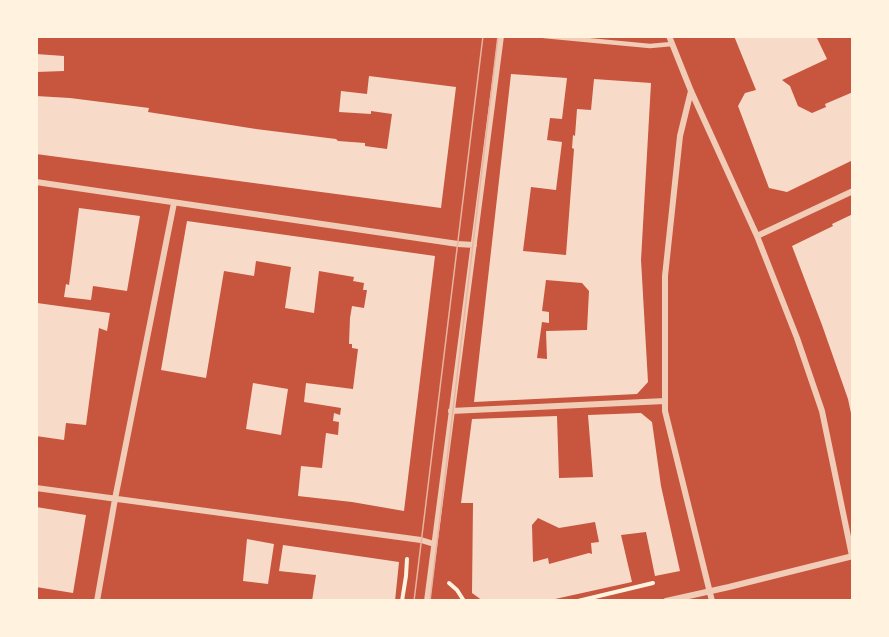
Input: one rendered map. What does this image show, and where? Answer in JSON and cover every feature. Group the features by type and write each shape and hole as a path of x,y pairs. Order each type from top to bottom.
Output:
{"street":[{"path":"427,601 501,36"},
{"path":"666,601 853,556 822,411 797,338 757,236 691,91 669,36"},
{"path":"691,91 680,136 665,276 664,401 712,601"},
{"path":"36,182 474,245"},
{"path":"757,236 853,191"},
{"path":"97,601 174,203"},
{"path":"451,411 664,401"},
{"path":"36,488 421,540 434,544"}],"lane":[{"path":"544,36 650,46 672,44"}],"path":[{"path":"402,601 407,559"},
{"path":"449,583 464,601"}],"building":[{"path":"734,36 816,36 827,59 782,80 790,86 798,106 812,113 826,107 825,104 853,92 853,160 787,192 769,188 738,106 745,93 756,90"},
{"path":"36,54 64,56 64,71 36,72"},
{"path":"511,74 567,78 562,119 550,118 547,140 562,142 556,190 531,187 523,251 566,255 574,149 572,148 577,109 591,110 594,79 651,83 641,260 648,382 637,394 474,402","holes":["546,280 582,283 589,291 587,330 546,331 547,359 537,358 542,322 549,323 549,312 542,311"]},
{"path":"369,76 456,87 441,208 36,154 36,96 149,108 148,112 338,141 365,143 365,146 387,149 392,114 371,111 371,114 339,112 341,91 367,94"},
{"path":"79,208 140,216 127,291 93,286 91,300 64,297 66,284 69,285"},
{"path":"853,214 852,418 848,399 792,246"},
{"path":"187,221 435,256 404,511 298,496 301,466 322,468 326,433 338,435 339,422 333,421 334,413 340,415 341,408 304,402 306,383 353,389 358,349 352,348 352,344 349,344 350,318 352,306 364,308 367,290 363,290 364,283 353,281 354,277 319,271 314,313 285,308 291,267 256,261 254,276 224,271 206,378 161,370"},
{"path":"37,303 110,313 107,331 99,328 86,425 66,423 64,440 36,436"},
{"path":"253,383 288,389 281,435 246,429"},
{"path":"641,413 652,422 661,486 680,571 655,576 646,532 621,535 632,582 546,601 483,601 472,593 473,503 461,503 472,419 557,416 559,478 593,477 588,415","holes":["538,518 559,528 595,522 599,542 591,543 592,554 549,564 548,558 533,562 532,525"]},
{"path":"36,507 86,515 73,593 36,587"},
{"path":"247,539 274,544 268,584 243,581"},
{"path":"283,545 399,562 395,601 312,601 316,575 279,571"}],"tram line":[{"path":"414,601 483,36"},
{"path":"430,601 498,36"}]}
